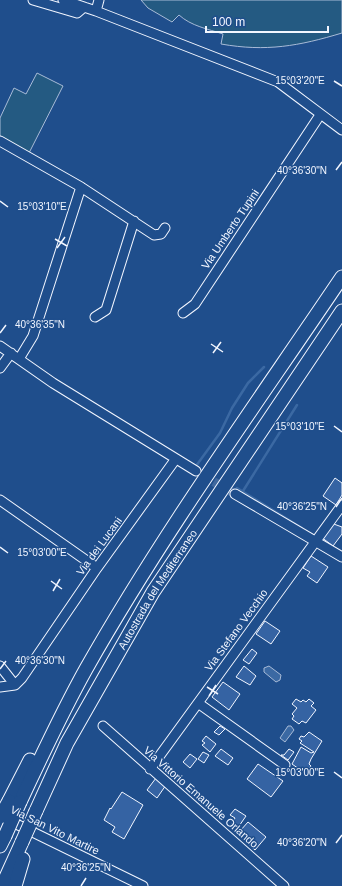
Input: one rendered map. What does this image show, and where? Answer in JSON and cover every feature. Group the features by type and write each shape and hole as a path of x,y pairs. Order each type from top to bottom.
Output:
{"highway":[{"name":"Autostrada del Mediterraneo","path":"2,841 14,801 86,669 155,555 342,277"},
{"name":"Autostrada del Mediterraneo","path":"2,886 38,815 67,743 153,592 342,311"},
{"path":"0,817 14,801"},
{"path":"15,886 24,844"}],"street":[{"path":"33,0 77,12 84,7"},
{"path":"63,0 96,11 278,82 342,130"},
{"path":"96,11 99,0"},
{"name":"Via Umberto Tupini","path":"183,313 195,304 320,115"},
{"path":"0,141 81,187 154,235 160,234 164,228"},
{"path":"19,359 33,336 81,187"},
{"path":"95,317 100,316 106,310 134,221"},
{"path":"0,346 53,383 196,471"},
{"path":"0,368 11,353"},
{"name":"Via dei Lucani","path":"15,685 97,568 176,460"},
{"path":"236,494 342,558"},
{"path":"0,500 97,568"},
{"name":"Via Stefano Vecchio","path":"150,769 342,505"},
{"path":"0,666 15,685"},
{"path":"0,687 15,685"},
{"path":"198,703 285,765"},
{"name":"Via Vittorio Emanuele Orlando","path":"103,726 284,886"},
{"name":"Via San Vito Martire","path":"0,817 143,886"}],"shaded area":[{"path":"141,0 342,0 342,33 311,41 282,46 253,47 221,44 223,34 194,25 179,15 172,22 148,8"},
{"path":"37,73 63,86 29,153 0,136 0,118 14,88 26,94"},
{"path":"269,666 281,675 280,680 276,682 264,672 264,668"},
{"path":"288,726 291,726 294,730 285,742 280,738"}],"building":[{"path":"335,478 342,483 342,495 336,505 323,496"},
{"path":"331,523 342,527 342,534 333,546 321,537"},
{"path":"311,556 328,567 317,583 307,576 310,572 303,568"},
{"path":"265,621 280,631 271,644 256,634"},
{"path":"252,649 257,653 249,664 243,660"},
{"path":"244,666 256,676 250,685 236,677"},
{"path":"223,682 240,694 229,710 212,697"},
{"path":"296,699 301,702 303,700 306,702 309,699 314,703 311,706 316,710 306,723 302,721 299,724 292,719 294,716 292,714 297,708 292,704"},
{"path":"220,726 225,729 219,735 214,732"},
{"path":"309,732 322,741 311,759 309,764 311,766 306,774 292,764 301,747 311,753 314,752 300,743 302,741 299,739 301,736 304,737"},
{"path":"206,736 216,744 210,752 202,745 205,743 202,741"},
{"path":"221,749 233,758 228,765 215,756"},
{"path":"289,749 294,752 288,760 281,755 284,755"},
{"path":"203,752 209,755 204,763 198,759"},
{"path":"190,754 197,759 190,768 183,762"},
{"path":"258,764 283,781 271,797 247,779"},
{"path":"156,778 166,785 157,798 147,790"},
{"path":"122,792 143,805 124,839 112,832 115,827 104,820 110,808 111,809"},
{"path":"235,809 246,816 237,829 231,825 235,818 230,815"},
{"path":"248,822 266,837 255,850 245,841 248,838 240,831"}],"waterway":[{"path":"196,466 220,433 232,408 248,383 264,367"},
{"path":"243,491 297,405"},
{"path":"237,488 302,528"}],"tunnel":[{"path":"202,475 235,494"}]}
